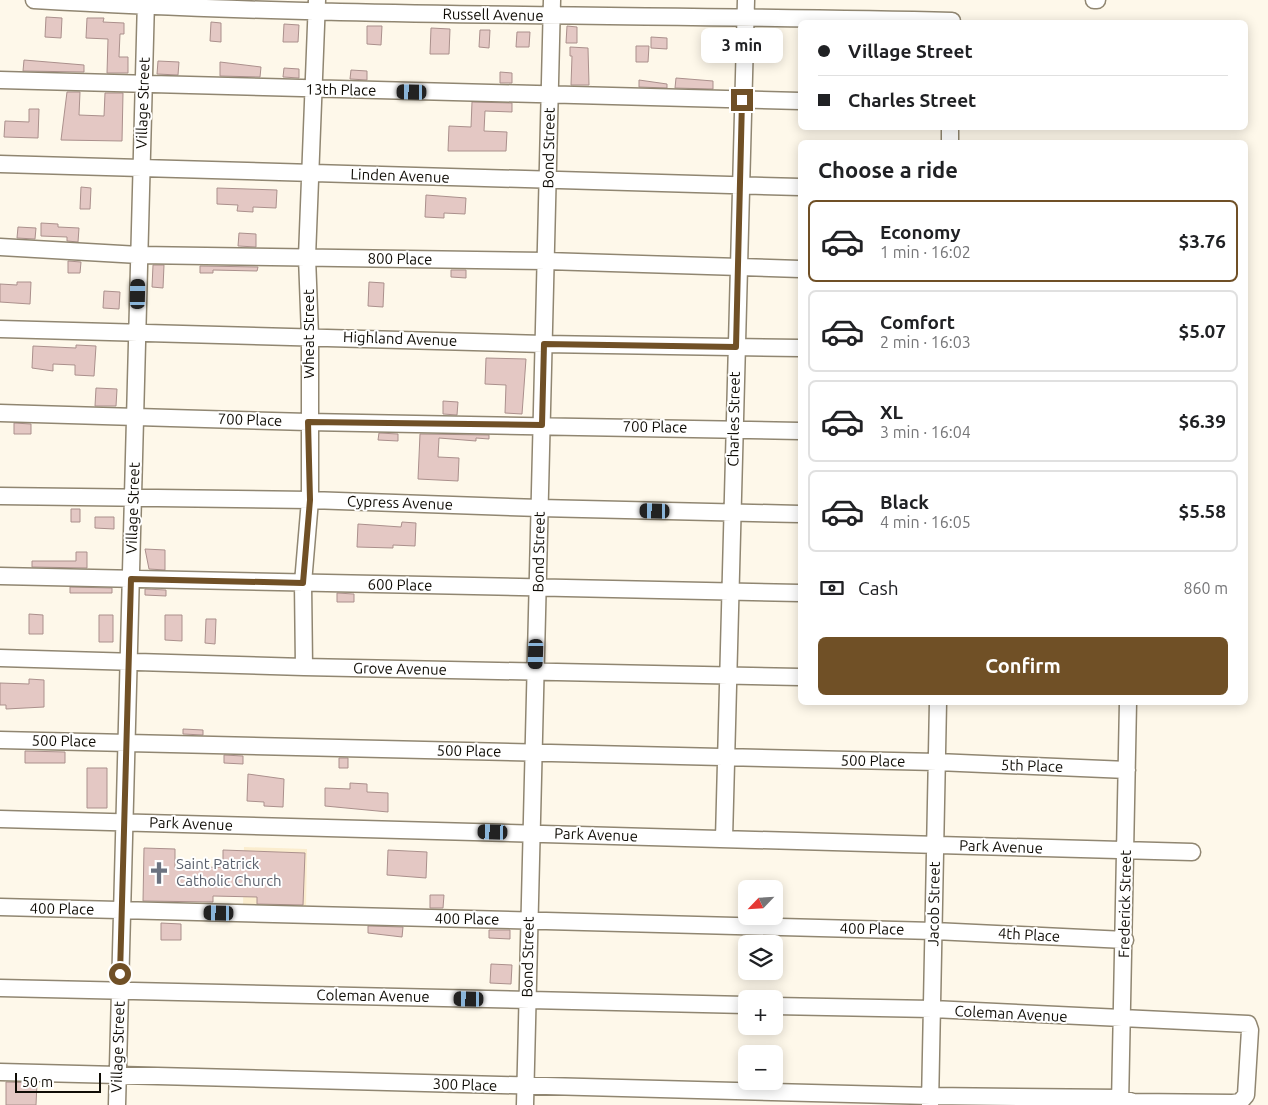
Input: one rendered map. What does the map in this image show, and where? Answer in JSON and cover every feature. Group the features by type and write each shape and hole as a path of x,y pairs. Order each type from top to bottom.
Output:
{"street":[{"name":"Russell Avenue","path":"34,0 552,8 746,8 923,20"},
{"name":"Village Street","path":"117,1105 146,3"},
{"name":"Wheat Street","path":"304,667 303,583 310,500 308,422 310,336 307,257 316,5"},
{"name":"Bond Street","path":"525,1105 552,8"},
{"name":"Charles Street","path":"724,839 742,100 746,8"},
{"name":"13th Place","path":"0,80 313,90 798,101"},
{"name":"Linden Avenue","path":"0,164 798,187"},
{"name":"800 Place","path":"0,247 139,255 546,261 798,269"},
{"name":"Highland Avenue","path":"0,329 310,336 544,344 798,348"},
{"name":"700 Place","path":"0,413 308,422 798,431"},
{"name":"Cypress Avenue","path":"0,496 310,500 798,514"},
{"name":"600 Place","path":"0,576 798,593"},
{"name":"Grove Avenue","path":"0,658 304,667 536,670 798,677"},
{"name":"Jacob Street","path":"930,1101 938,705"},
{"name":"Frederick Street","path":"1120,1102 1125,940 1128,705"},
{"name":"500 Place","path":"0,740 937,762"},
{"name":"5th Place","path":"937,762 1127,770"},
{"name":"Park Avenue","path":"0,819 1192,852"},
{"name":"400 Place","path":"0,907 934,931"},
{"name":"4th Place","path":"934,931 1125,940"},
{"name":"Coleman Avenue","path":"0,988 738,1005"},
{"name":"Coleman Avenue","path":"783,1006 932,1010 1122,1020 1248,1024"},
{"name":"300 Place","path":"0,1072 525,1086 930,1101 1240,1102 1246,1095 1250,1030 1248,1024"}],"shaded area":[{"path":"244,847 307,849 306,909 243,908"}],"building":[{"path":"46,17 62,18 61,38 45,37"},
{"path":"87,18 104,18 103,22 124,23 124,34 120,34 119,57 128,57 128,73 107,73 108,39 86,38"},
{"path":"211,22 221,23 221,42 210,41"},
{"path":"284,24 299,25 298,42 283,42"},
{"path":"367,26 382,26 381,45 367,44"},
{"path":"567,26 577,27 577,43 566,43"},
{"path":"431,28 450,29 449,54 430,54"},
{"path":"480,30 490,30 489,48 479,47"},
{"path":"517,32 530,32 529,47 516,47"},
{"path":"651,37 667,38 667,49 651,48"},
{"path":"636,46 649,46 648,62 636,62"},
{"path":"570,47 588,48 589,85 571,85 572,56 570,56"},
{"path":"24,60 84,65 84,72 23,71"},
{"path":"158,61 179,62 178,75 157,74"},
{"path":"220,62 261,67 260,77 220,76"},
{"path":"284,68 299,69 299,78 283,77"},
{"path":"351,70 367,71 367,80 350,79"},
{"path":"500,72 512,73 512,83 500,83"},
{"path":"676,78 713,81 713,89 675,88"},
{"path":"639,80 667,84 667,88 639,87"},
{"path":"67,92 80,92 79,115 104,116 105,93 123,93 122,141 61,140"},
{"path":"472,102 512,103 512,112 485,111 484,131 507,132 506,151 448,151 449,126 471,127"},
{"path":"29,109 39,109 38,138 4,137 5,121 29,122"},
{"path":"81,187 91,188 90,209 80,209"},
{"path":"217,188 277,190 276,208 253,207 253,212 237,211 238,205 217,204"},
{"path":"426,195 466,198 465,214 444,213 444,218 425,217"},
{"path":"41,223 58,224 58,227 79,228 78,242 67,241 67,237 41,236"},
{"path":"18,227 36,228 35,239 17,238"},
{"path":"239,233 256,234 256,247 238,246"},
{"path":"68,261 81,262 80,273 68,273"},
{"path":"153,265 164,265 163,288 152,287"},
{"path":"200,266 258,267 257,271 213,270 213,273 200,273"},
{"path":"451,270 466,270 466,278 451,277"},
{"path":"17,282 31,282 30,304 0,302 0,284 17,285"},
{"path":"369,282 384,283 383,307 368,306"},
{"path":"104,291 120,292 119,309 103,308"},
{"path":"76,345 96,346 94,376 75,375 75,365 53,364 53,371 32,368 33,346 76,348"},
{"path":"486,358 526,359 522,414 505,413 506,385 485,384"},
{"path":"96,388 117,389 116,406 95,406"},
{"path":"443,401 458,402 457,415 443,414"},
{"path":"14,423 31,424 31,434 14,434"},
{"path":"379,433 398,434 398,441 378,440"},
{"path":"420,434 489,435 489,439 476,438 476,441 439,438 438,457 459,458 458,481 418,479"},
{"path":"71,509 80,509 80,522 71,522"},
{"path":"95,517 114,517 114,529 95,528"},
{"path":"402,522 416,523 415,546 393,545 393,548 357,547 358,524 401,527"},
{"path":"145,549 165,550 165,570 149,569"},
{"path":"76,552 87,552 87,568 32,567 32,561 76,561"},
{"path":"70,587 112,588 112,593 70,593"},
{"path":"145,589 166,590 166,596 145,595"},
{"path":"337,593 354,594 354,602 337,602"},
{"path":"29,614 43,615 43,634 29,634"},
{"path":"99,615 113,615 113,642 99,642"},
{"path":"165,615 182,615 182,641 165,640"},
{"path":"206,619 216,619 215,644 205,643"},
{"path":"29,679 44,680 44,707 6,709 6,705 0,705 0,683 29,684"},
{"path":"183,729 203,730 203,735 183,734"},
{"path":"25,751 65,752 65,763 25,763"},
{"path":"224,755 243,756 243,764 224,763"},
{"path":"339,758 348,758 348,768 339,768"},
{"path":"87,768 107,768 107,808 87,808"},
{"path":"248,774 284,779 283,807 264,806 264,802 247,801"},
{"path":"350,783 367,784 367,792 388,793 388,812 325,806 325,788 350,789"},
{"path":"144,848 175,849 175,868 223,867 223,850 305,853 303,905 257,904 257,897 213,896 213,902 143,901"},
{"path":"388,850 427,852 426,878 387,875"},
{"path":"430,895 444,895 443,908 430,908"},
{"path":"161,923 181,924 181,940 161,940"},
{"path":"368,926 403,927 402,937 368,933"},
{"path":"489,930 510,930 510,939 489,938"},
{"path":"491,964 512,965 511,984 490,983"},
{"path":"6,1082 37,1083 36,1105 6,1105"}],"place":[{"name":"Saint Patrick Catholic Church","path":"159,873"}],"route":[{"path":"120,974 131,579 303,583 310,500 308,422 542,425 544,344 736,347 742,100"}]}
